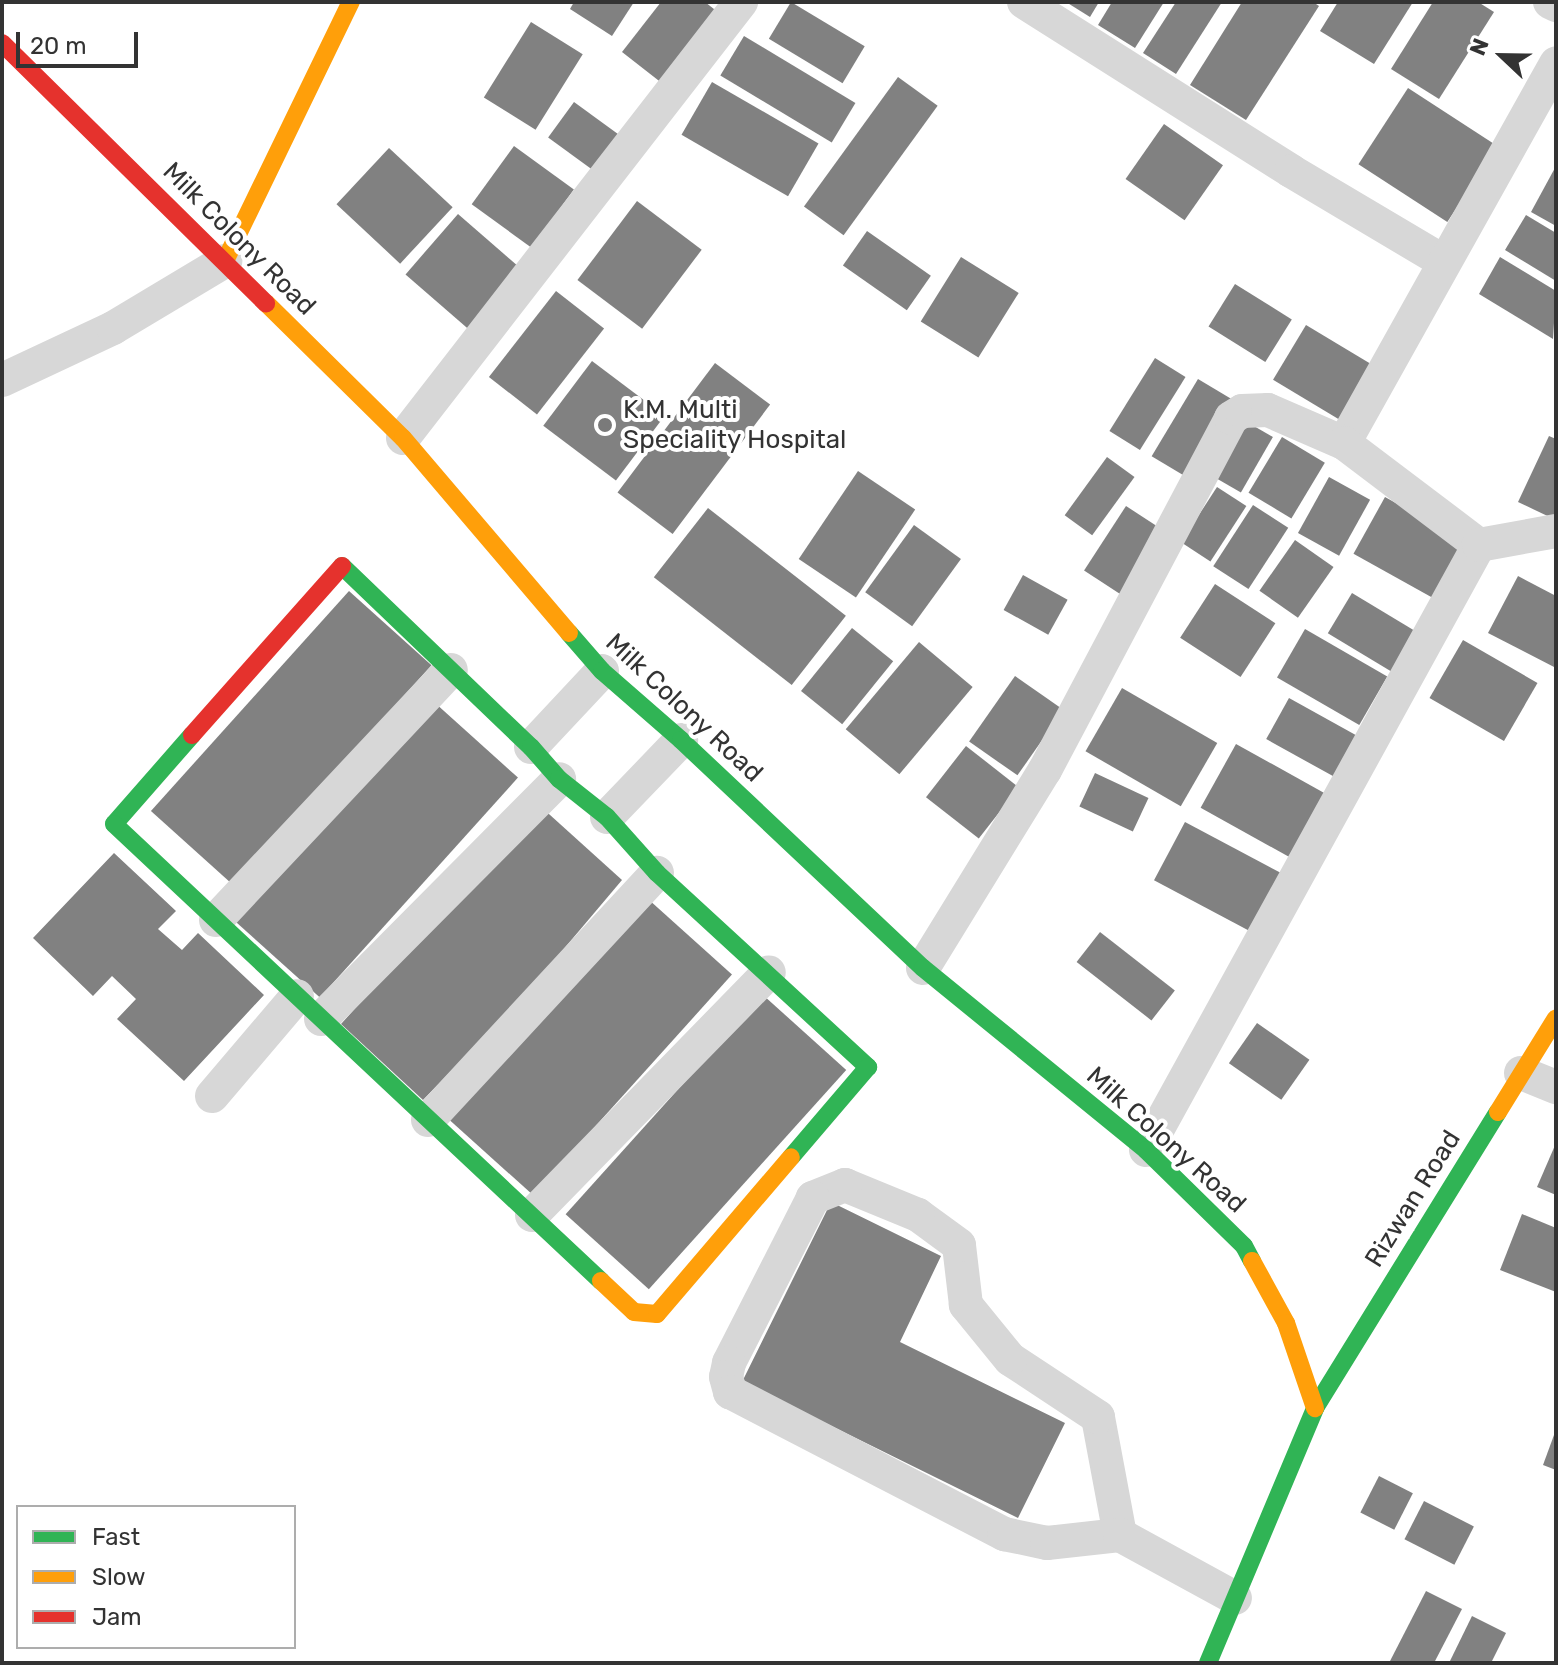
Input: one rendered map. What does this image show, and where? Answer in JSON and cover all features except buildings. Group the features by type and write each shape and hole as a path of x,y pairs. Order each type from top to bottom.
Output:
{"street":[{"path":"2,380 113,328 225,261 351,2"},
{"path":"1024,2 1291,171 1444,262"},
{"path":"1550,2 1556,5"},
{"path":"403,438 739,3"},
{"name":"Milk Colony Road","path":"2,43 403,438 602,671 681,740 923,968 1146,1150 1244,1246 1286,1323 1315,1408"},
{"path":"1344,443 1556,63"},
{"path":"923,968 1045,770 1231,418 1242,411 1268,410 1344,443 1479,545 1556,531"},
{"path":"1146,1150 1479,545"},
{"path":"342,566 451,670 531,747 559,779 607,817 657,873 769,972 868,1067 657,1314 634,1312 114,824 342,566"},
{"path":"216,920 451,670"},
{"path":"531,747 602,671"},
{"path":"607,817 681,740"},
{"path":"321,1019 559,779"},
{"path":"428,1120 657,873"},
{"path":"532,1215 769,972"},
{"path":"212,1096 297,996"},
{"name":"Rizwan Road","path":"1208,1663 1315,1408 1556,1018"},
{"path":"1521,1073 1556,1087"},
{"path":"1120,1535 1098,1417 1010,1359 966,1305 959,1245 918,1215 845,1185 813,1198 729,1363 726,1377 730,1392 1004,1534 1047,1543 1120,1535 1235,1598"}],"traffic: fast":[{"path":"342,566 531,747 559,779 607,817 657,873 868,1067 791,1157"},
{"path":"569,633 602,671 681,740 923,968 1146,1150 1244,1246 1252,1261"},
{"path":"192,735 114,824 601,1281"},
{"path":"1208,1663 1315,1408 1498,1112"}],"traffic: slow":[{"path":"225,261 351,2"},
{"path":"266,303 403,438 569,633"},
{"path":"1498,1112 1556,1018"},
{"path":"601,1281 634,1312 657,1314 791,1157"},
{"path":"1252,1261 1286,1323 1315,1408"}],"traffic: jam":[{"path":"2,43 266,303"},
{"path":"192,735 342,566"}],"place":[{"name":"K.M. Multi Speciality Hospital","path":"605,425"}]}
